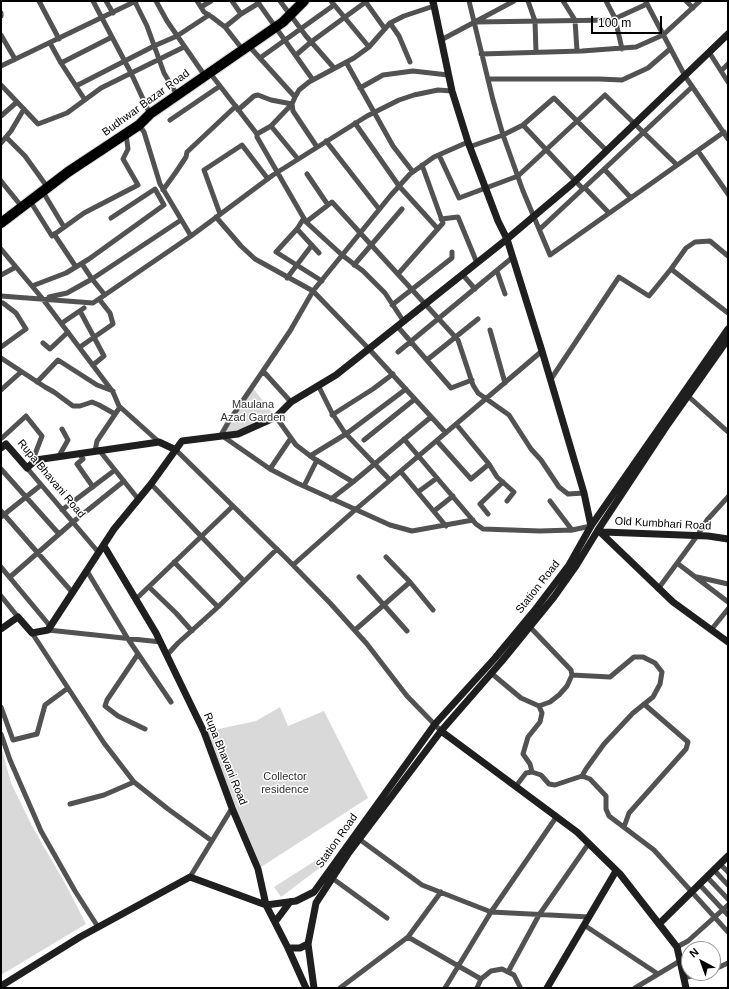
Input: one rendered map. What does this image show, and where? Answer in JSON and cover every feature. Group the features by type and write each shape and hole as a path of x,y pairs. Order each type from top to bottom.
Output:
{"highway":[{"name":"Budhwar Bazar Road","path":"1,223 45,190 126,134 150,114 275,27 304,1"}],"street":[{"path":"39,1 59,39"},
{"path":"93,1 150,114"},
{"path":"106,1 113,13"},
{"path":"1,66 113,13 126,3 136,1 164,73 177,95"},
{"path":"156,1 184,47 207,74 220,86 257,134 257,137 305,220 342,255 363,271 384,293 392,305 411,342 451,388 472,380"},
{"path":"197,1 204,12 260,58 295,97"},
{"path":"201,7 211,1"},
{"path":"232,1 241,14"},
{"path":"280,1 300,29 334,68"},
{"path":"296,55 366,1 385,29"},
{"path":"469,1 475,22 481,54 503,135 550,255 724,132"},
{"path":"441,40 514,1"},
{"path":"528,1 535,21 536,52"},
{"path":"563,1 575,20 578,51"},
{"path":"606,1 615,18 622,49"},
{"path":"686,1 693,8"},
{"path":"481,54 578,51 636,47 663,35 700,1"},
{"path":"225,28 258,2 314,80"},
{"path":"257,134 271,126 292,104 300,90 369,47 390,23 432,2 452,91 468,145 498,221 507,239 551,379 584,493 591,526 572,530 533,531 483,529 473,520 404,439"},
{"path":"260,58 300,29 332,3 369,47"},
{"path":"475,22 612,20 646,3 685,76 728,139"},
{"path":"76,86 154,46 177,36 209,15"},
{"path":"390,23 399,36 410,62"},
{"path":"49,628 114,529 139,500 182,441 238,434 276,417 291,402 336,375 370,350 507,239 575,181 728,34"},
{"path":"1,35 15,59"},
{"path":"61,63 112,37"},
{"path":"50,43 85,100"},
{"path":"1,85 38,124 67,113 101,88 184,47"},
{"path":"488,80 622,80 648,68 670,49"},
{"path":"709,52 728,82"},
{"path":"346,62 393,146 413,172"},
{"path":"721,71 728,64"},
{"path":"360,88 383,75 413,70 448,75"},
{"path":"170,120 220,86"},
{"path":"540,229 692,87"},
{"path":"1,296 93,303 191,236 277,172 355,123 399,100 414,95 438,90 452,91"},
{"path":"163,190 186,157 187,152 237,108 254,96 258,95 271,100 292,104"},
{"path":"439,155 459,198 518,176 605,95 677,166"},
{"path":"221,435 228,421 290,331 313,291 399,186 422,165 439,155 503,135 524,125 554,98 607,151"},
{"path":"1,116 17,102"},
{"path":"292,104 297,118 317,147"},
{"path":"1,143 11,131 24,109"},
{"path":"355,123 399,186 438,229"},
{"path":"138,125 144,132 160,184 191,236"},
{"path":"524,125 575,181 609,213"},
{"path":"271,126 298,159"},
{"path":"1,180 26,204 52,236 84,213 138,185 123,159 128,149 126,134"},
{"path":"6,137 24,156 45,190 64,227"},
{"path":"326,142 379,210"},
{"path":"268,179 242,145 204,170 218,216 241,246 255,259 313,291 393,374 446,433"},
{"path":"698,151 726,186 728,194"},
{"path":"398,274 443,223 422,165"},
{"path":"604,169 632,198"},
{"path":"307,174 328,205"},
{"path":"32,286 66,273 82,264 164,205 155,189 112,218"},
{"path":"322,281 276,252 305,220 332,202 372,244 458,340 472,380 478,392 509,415 531,449 541,460 559,487 568,494 584,493"},
{"path":"354,264 402,209"},
{"path":"441,219 458,217 477,263"},
{"path":"42,298 67,293 92,279 181,220"},
{"path":"297,229 318,253"},
{"path":"54,234 76,267"},
{"path":"551,379 619,277 650,296 686,248 695,242 710,241 728,256"},
{"path":"288,278 312,245"},
{"path":"1,249 62,323 114,392 120,407 159,442 176,450 293,565 367,644 407,696 441,731 578,832 616,870 659,924 677,948 681,965"},
{"path":"392,305 452,258 452,252"},
{"path":"398,352 513,258"},
{"path":"82,264 104,295"},
{"path":"1,275 16,267"},
{"path":"671,269 728,313"},
{"path":"497,271 505,294"},
{"path":"463,275 475,289"},
{"path":"1,347 26,329 16,313 2,304 10,297"},
{"path":"80,347 113,324 110,313 99,299"},
{"path":"62,323 82,310 94,338 104,356 93,365"},
{"path":"427,360 478,319"},
{"name":"Station Road","path":"190,877 266,905 296,901 314,892 435,724 484,670 534,611 569,564 591,526 728,329"},
{"path":"490,330 505,383"},
{"path":"43,343 50,349 68,332"},
{"path":"314,988 308,944 316,903 359,839 441,731 530,627 576,566 598,530 728,339"},
{"path":"293,565 355,510 542,351"},
{"path":"1,358 73,406 80,406 92,402 115,414"},
{"path":"37,382 58,360 97,385 114,392"},
{"path":"263,371 291,402"},
{"path":"1,390 21,372"},
{"path":"332,414 373,389 393,374"},
{"path":"318,385 332,414 346,434 390,480"},
{"path":"310,456 346,434 406,389"},
{"path":"688,396 728,432"},
{"path":"364,440 415,399"},
{"path":"120,407 97,440 97,451 115,470 139,500"},
{"path":"2,442 26,416 42,436 29,466"},
{"path":"332,499 431,416"},
{"path":"276,417 296,445 310,456 353,482"},
{"path":"456,424 489,464 497,477 514,492 507,501"},
{"path":"59,456 68,440 62,429"},
{"path":"221,435 270,469 390,526 412,531 473,520"},
{"path":"270,469 291,438"},
{"path":"437,441 470,479 489,464"},
{"name":"Rupa Bhavani Road","path":"2,442 29,466 41,485 99,553"},
{"path":"29,466 36,460 159,442"},
{"path":"79,454 83,459 77,464 93,487"},
{"path":"304,486 317,460"},
{"path":"1,469 59,534"},
{"path":"62,510 115,470"},
{"path":"401,472 446,526"},
{"path":"418,492 437,478"},
{"path":"10,577 72,522 124,481"},
{"path":"488,514 480,504 503,482"},
{"path":"151,484 244,581"},
{"path":"41,485 2,514 72,592"},
{"path":"434,511 453,496"},
{"path":"658,588 697,536 707,520 728,497"},
{"path":"550,501 572,530"},
{"path":"136,599 233,506"},
{"path":"598,530 672,602 728,642"},
{"name":"Old Kumbhari Road","path":"598,530 603,532 697,536 728,539"},
{"name":"Rupa Bhavani Road","path":"104,546 167,655 204,732 232,808 258,869 266,905 306,988"},
{"path":"167,655 178,642 218,607 277,549"},
{"path":"386,557 410,582 433,610"},
{"path":"174,562 218,607"},
{"path":"677,563 728,602"},
{"path":"1,567 49,628"},
{"path":"87,571 128,639 171,702"},
{"path":"694,576 728,584"},
{"path":"360,577 407,631"},
{"path":"354,630 410,582"},
{"path":"149,587 192,631"},
{"path":"1,596 32,633 104,743 134,782 212,841"},
{"path":"712,630 728,609"},
{"path":"1,629 18,617"},
{"path":"491,673 521,698 539,706 550,702 567,686 572,675 571,670 530,627"},
{"path":"32,633 49,628 160,642"},
{"path":"138,654 107,700 105,706 118,716 145,729"},
{"path":"572,675 610,677 634,657 643,657 655,663 662,672 660,684 653,697 633,713 604,744 582,776"},
{"path":"1,707 13,740 37,734 45,705 68,688"},
{"path":"624,826 629,813 686,749 688,742 644,704"},
{"path":"532,772 530,764 523,754 528,737 540,722 542,714 539,706"},
{"path":"1,734 10,760 41,831 75,891 98,927"},
{"path":"516,786 526,773 532,772 540,775 549,784 555,785 582,776 590,779 606,796 606,809 610,816 654,850 728,932"},
{"path":"70,804 104,795 134,782"},
{"path":"1,986 98,927 190,877 232,808"},
{"path":"445,988 491,912 557,816"},
{"path":"359,839 422,885 491,912 589,917"},
{"path":"508,972 539,915 589,843"},
{"path":"659,924 728,856"},
{"path":"720,864 728,872"},
{"path":"547,988 616,870"},
{"path":"714,870 728,885"},
{"path":"707,877 728,899"},
{"path":"332,878 387,918"},
{"path":"699,884 728,915"},
{"path":"340,988 408,937 441,892"},
{"path":"275,922 290,902"},
{"path":"677,948 688,942 728,905"},
{"path":"584,925 658,974"},
{"path":"408,937 481,979"},
{"path":"288,948 300,948 308,944"},
{"path":"635,988 680,961"},
{"path":"477,988 481,979 491,971 502,969 514,975 520,988"}],"green space":[{"name":"Maulana Azad Garden","path":"252,387 276,417 238,434 221,435"},
{"name":"Collector residence","path":"280,707 288,726 324,711 368,798 258,869 204,732 256,721"},
{"path":"1,746 11,783 32,826 66,885 86,924 1,975"},
{"path":"329,852 330,860 281,897 274,887"}]}
